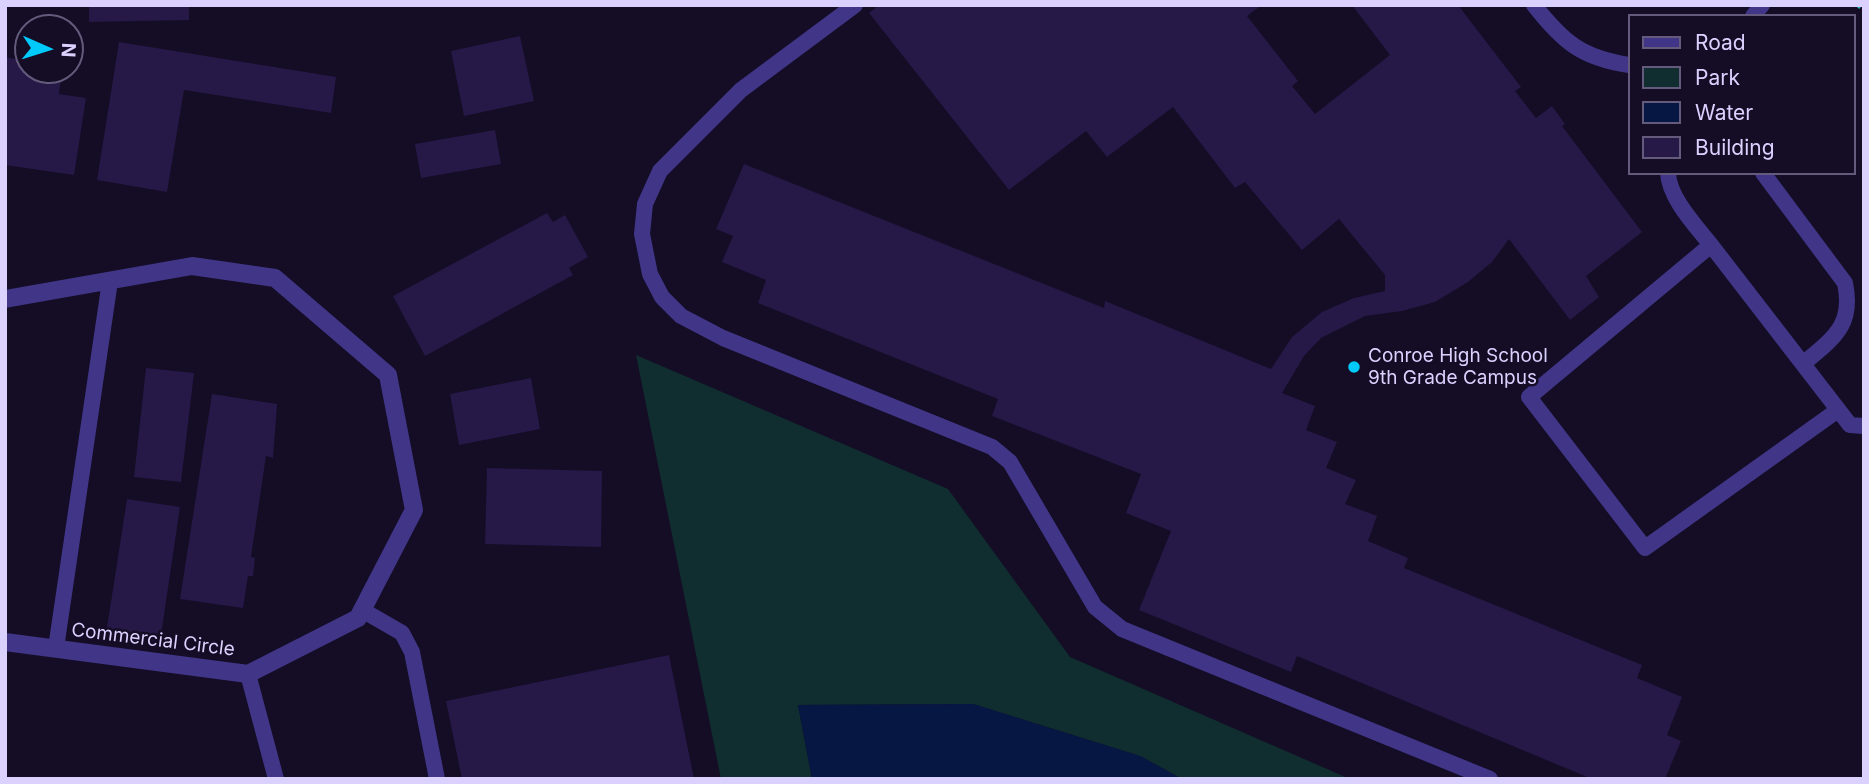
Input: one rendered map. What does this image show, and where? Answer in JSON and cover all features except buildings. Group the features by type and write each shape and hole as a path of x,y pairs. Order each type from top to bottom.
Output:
{"street":[{"name":"Commercial Circle","path":"5,299 192,266 275,278 388,376 414,510 358,618 248,674 5,642"}],"lane":[{"path":"855,5 741,90 660,170 645,204 642,234 650,274 662,297 681,316 723,338 992,447 1010,462 1095,607 1122,629 1490,779"},
{"path":"1534,5 1553,30 1580,52 1604,61 1628,65"},
{"path":"1668,175 1668,181 1688,215 1838,410 1850,425 1864,426"},
{"path":"1765,175 1846,283 1849,299 1847,318 1833,338 1803,363"},
{"path":"1711,245 1529,397 1645,548 1838,410"},
{"path":"56,648 110,281"},
{"path":"362,610 402,633 412,652 437,779"},
{"path":"248,674 276,779"}],"path":[{"path":"1858,5 1864,10"}],"green space":[{"path":"636,355 948,489 1070,657 1350,779 1182,779 1140,756 973,704 798,705 812,779 721,779"}],"water":[{"path":"973,704 1140,756 1182,779 812,779 798,705"}],"place":[{"name":"Conroe High School 9th Grade Campus","path":"1354,367"}]}
